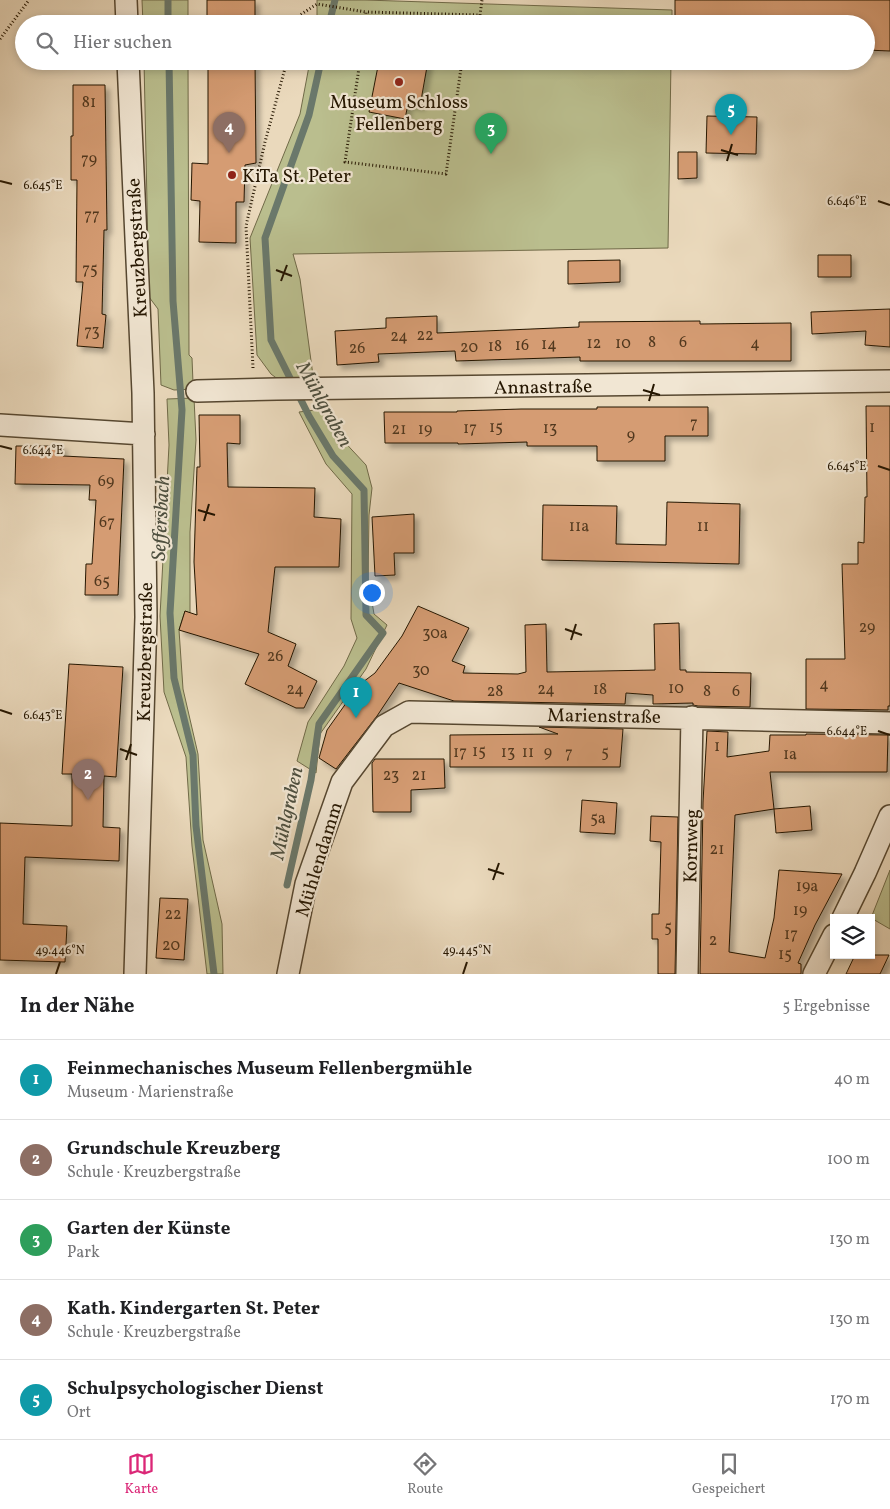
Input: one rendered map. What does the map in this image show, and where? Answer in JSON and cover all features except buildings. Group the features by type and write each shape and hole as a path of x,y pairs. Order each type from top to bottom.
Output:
{"street":[{"path":"126,0 127,15"},
{"name":"Kreuzbergstraße","path":"128,70 144,434 146,617 135,974"},
{"name":"Annastraße","path":"196,391 277,388 890,381"},
{"path":"0,425 144,434"},
{"name":"Marienstraße","path":"346,776 384,726 409,712 890,723"},
{"name":"Kornweg","path":"688,974 692,717"},
{"name":"Mühlendamm","path":"288,974 306,884 342,782 346,776"},
{"path":"845,914 890,816"},
{"path":"814,974 830,943"}],"path":[{"path":"18,15 29,0"},
{"path":"300,15 317,4 366,12 480,15 482,0"},
{"path":"0,38 15,18"},
{"path":"255,389 246,226 264,142 284,70"},
{"path":"359,70 345,162 446,174 461,70"}],"green space":[{"path":"142,0 188,0 188,15 143,15"},
{"path":"317,0 672,10 672,15 317,15"},
{"path":"144,70 188,70 189,355 192,358 195,389 174,390 161,385 158,309 149,297"},
{"path":"308,70 671,70 668,248 293,254 300,279 314,383 287,386 271,374 257,355 250,238 300,114"},
{"path":"194,398 196,440 190,532 190,613 185,611 179,630 183,689 198,754 203,840 222,924 223,974 207,974 192,846 186,757 164,692 160,616 169,445 167,399"},
{"path":"323,409 338,435 366,465 372,488 369,515 368,578 374,614 387,625 366,669 320,734 316,773 297,761 308,722 344,666 357,638 351,619 352,494 326,464 299,412"},
{"path":"890,870 890,929 875,920 875,914 873,914"}],"waterway":[{"name":"Seffersbach","path":"168,0 168,15"},
{"name":"Mühlgraben","path":"331,15 335,0"},
{"name":"Seffersbach","path":"169,70 173,301 182,410 170,613 174,678 193,755 196,826 214,974"},
{"name":"Mühlgraben","path":"287,885 311,780 319,724 383,633 366,615 364,490 333,456 309,416 271,340 265,238 309,115 319,70"}],"place":[{"name":"Museum Schloss Fellenberg","path":"399,82"},
{"name":"Schulpsychologischer Dienst","path":"731,135"},
{"name":"Kath. Kindergarten St. Peter","path":"229,153"},
{"name":"Garten der Künste","path":"491,154"},
{"name":"KiTa St. Peter","path":"232,175"},
{"name":"Feinmechanisches Museum Fellenbergmühle","path":"356,718"},
{"name":"Grundschule Kreuzberg","path":"88,800"}]}
